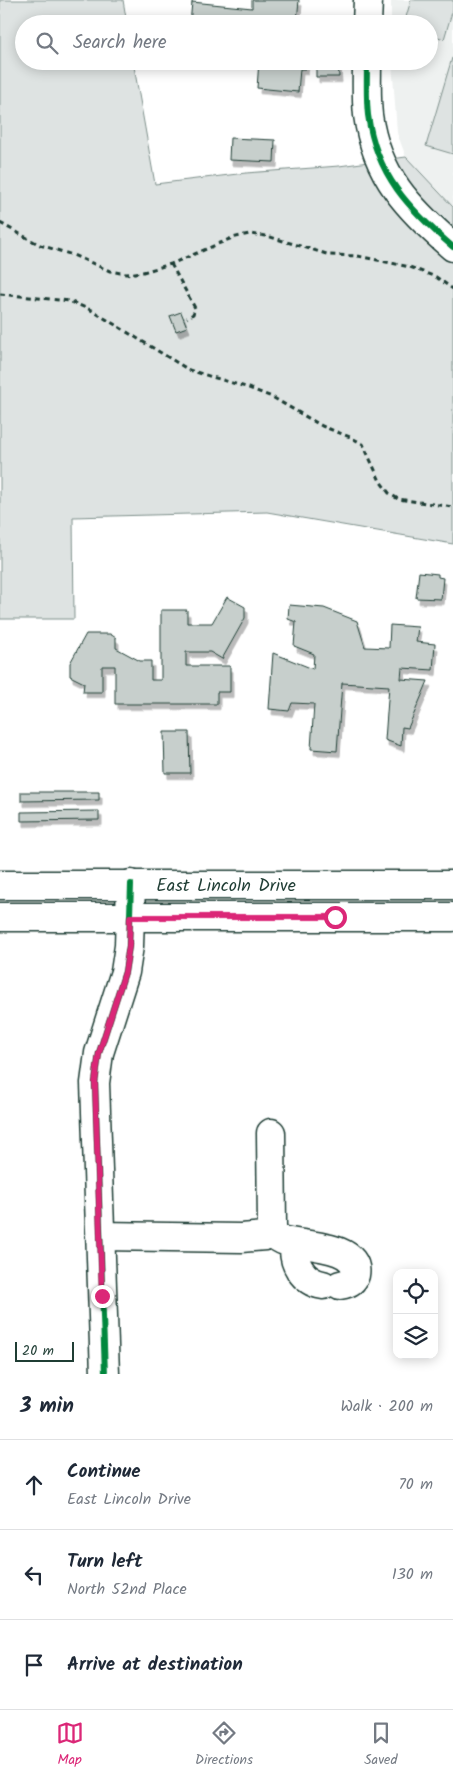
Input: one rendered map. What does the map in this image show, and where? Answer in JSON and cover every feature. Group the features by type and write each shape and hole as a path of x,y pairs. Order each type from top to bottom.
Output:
{"main road":[{"path":"367,15 368,0"},
{"path":"367,70 368,113 374,144 382,167 396,189 413,209 453,247"},
{"path":"105,1374 95,1083 99,1053 125,972 129,946 131,884"},
{"name":"East Lincoln Drive","path":"0,885 453,885"},
{"name":"East Lincoln Drive","path":"0,917 453,917"},
{"path":"100,1236 241,1238 265,1236 272,1227 271,1134"},
{"path":"269,1231 284,1241 295,1242 336,1250 351,1259 355,1268 354,1278 350,1282 332,1285 310,1281 299,1268 294,1256 295,1242"}],"path":[{"path":"0,223 40,245 73,255 110,271 126,274 143,272 171,264 232,238 249,234 267,236 330,254 358,256 410,267 436,277 453,289"},
{"path":"171,264 195,308 193,314 187,318"},
{"path":"0,294 69,301 91,310 189,370 250,388 272,397 322,426 363,444 380,482 388,493 398,499 453,507"}],"shaded area":[{"path":"0,0 123,0 126,15 15,15 15,70 135,70 155,184 246,173 339,166 406,157 453,207 453,544 267,512 73,517 74,619 0,619"},
{"path":"391,0 453,0 453,207 406,157 397,133 393,70 438,70 438,15 391,15"},
{"path":"411,0 453,0 453,9 444,39 438,37 438,15 407,15"},
{"path":"453,58 453,154 426,146"}],"building":[{"path":"252,0 299,0 298,15 191,15 192,2 252,8"},
{"path":"258,70 300,70 298,92 257,88"},
{"path":"316,70 339,70 339,77 316,77"},
{"path":"230,138 275,140 274,162 229,160"},
{"path":"181,312 187,327 176,331 170,316"},
{"path":"419,572 438,574 438,577 443,578 441,599 416,598"},
{"path":"227,597 245,607 245,618 222,659 210,652 186,652 186,666 230,666 230,692 217,692 217,704 115,704 115,666 102,666 102,692 83,692 84,683 70,676 70,663 86,634 110,634 116,638 116,648 140,661 151,661 151,680 161,680 161,610 187,610 187,623 212,623"},
{"path":"289,605 324,608 357,621 365,647 389,648 390,625 418,627 416,642 435,644 433,670 402,668 401,679 428,681 408,728 402,727 401,746 385,740 389,686 342,683 337,751 311,749 314,704 292,703 289,711 269,709 273,653 313,669 314,654 294,646 296,622 288,619"},
{"path":"164,732 189,732 190,773 165,773"},
{"path":"21,792 99,792 99,800 21,801"},
{"path":"99,811 99,820 21,821 21,812"}],"cycle path":[{"path":"367,70 368,115 378,156 397,189 409,204 422,219 453,247"},
{"path":"105,1374 95,1083 99,1053 125,972 129,946 131,884"}],"route":[{"path":"102,1296 95,1083 99,1053 125,972 129,946 130,917 335,917"}]}
